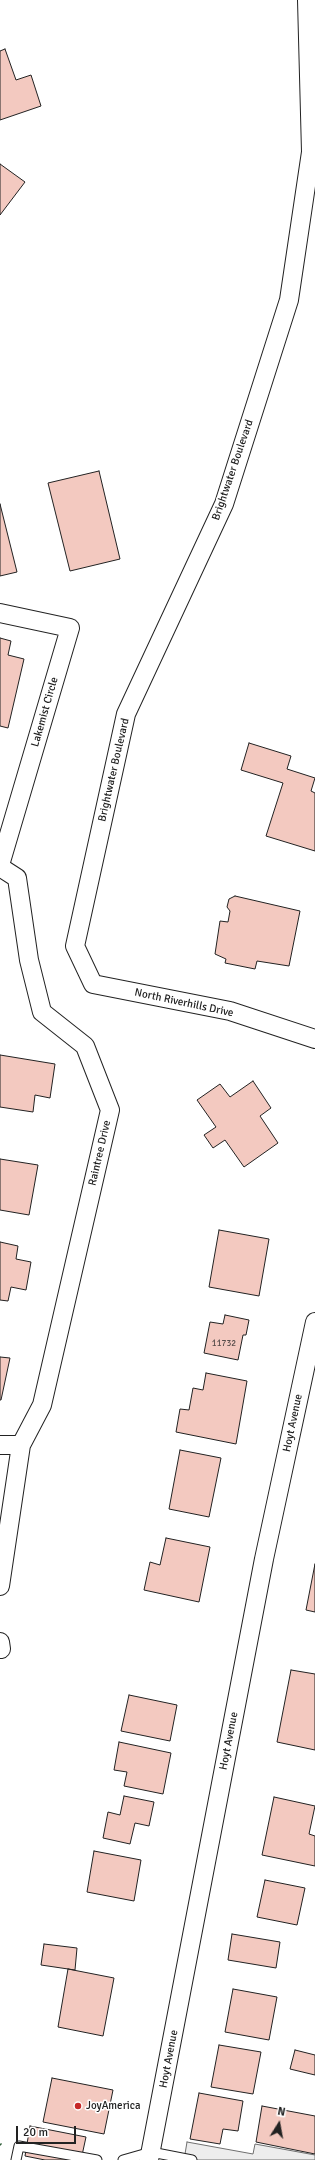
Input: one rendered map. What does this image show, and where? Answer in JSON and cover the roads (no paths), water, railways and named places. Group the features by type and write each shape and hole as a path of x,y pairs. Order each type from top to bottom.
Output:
{"street":[{"name":"Brightwater Boulevard","path":"75,946 126,714 224,504 289,300 311,152 307,0"},
{"name":"Lakemist Circle","path":"0,613 70,628 0,866"},
{"name":"Raintree Drive","path":"0,866 16,878 29,960 42,1012 85,1046 110,1110 42,1405 21,1445 0,1586"},
{"name":"North Riverhills Drive","path":"75,946 93,984 230,1011 315,1039"},
{"name":"Hoyt Avenue","path":"150,2156 264,1558 315,1322"},
{"path":"0,1445 21,1445"}],"lane":[{"path":"16,2160 19,2146 77,2158 97,2160"},
{"path":"123,2160 150,2156 192,2160"}],"place":[{"name":"JoyAmerica","path":"78,2106"}]}
